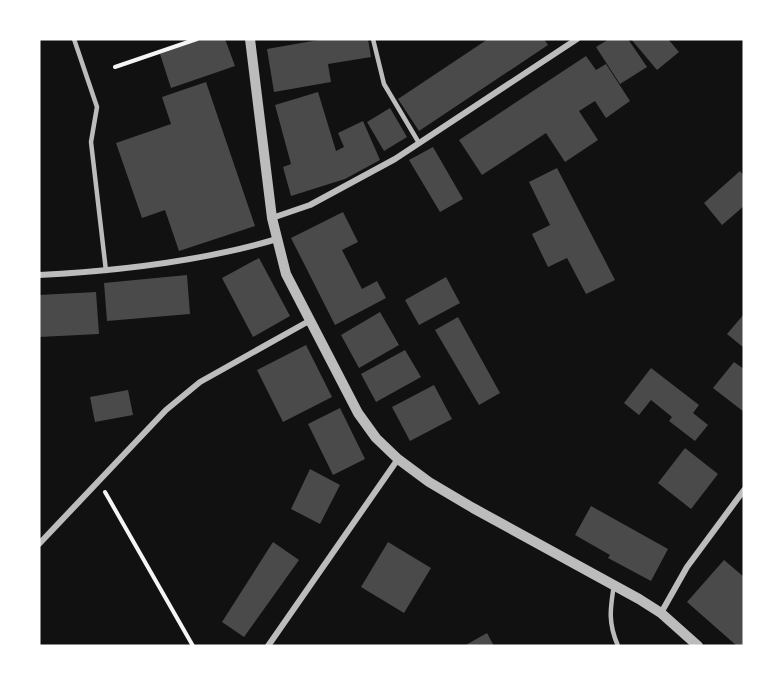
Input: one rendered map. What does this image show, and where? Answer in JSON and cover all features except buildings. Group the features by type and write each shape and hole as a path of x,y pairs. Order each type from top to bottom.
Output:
{"street":[{"path":"250,39 272,218 286,274 358,413 376,438 398,459 429,482 662,613 698,646"},
{"path":"272,218 310,206 395,159 577,39"},
{"path":"39,275 106,272 181,261 277,239"},
{"path":"39,544 166,410 200,382 309,321"},
{"path":"268,646 398,459"},
{"path":"662,613 687,567 744,490"}],"lane":[{"path":"74,39 97,107 91,142 106,272"},
{"path":"373,39 384,84 419,143"},
{"path":"614,584 610,610 611,630 618,646"}],"path":[{"path":"115,67 197,39"},
{"path":"99,481 193,646"}]}
